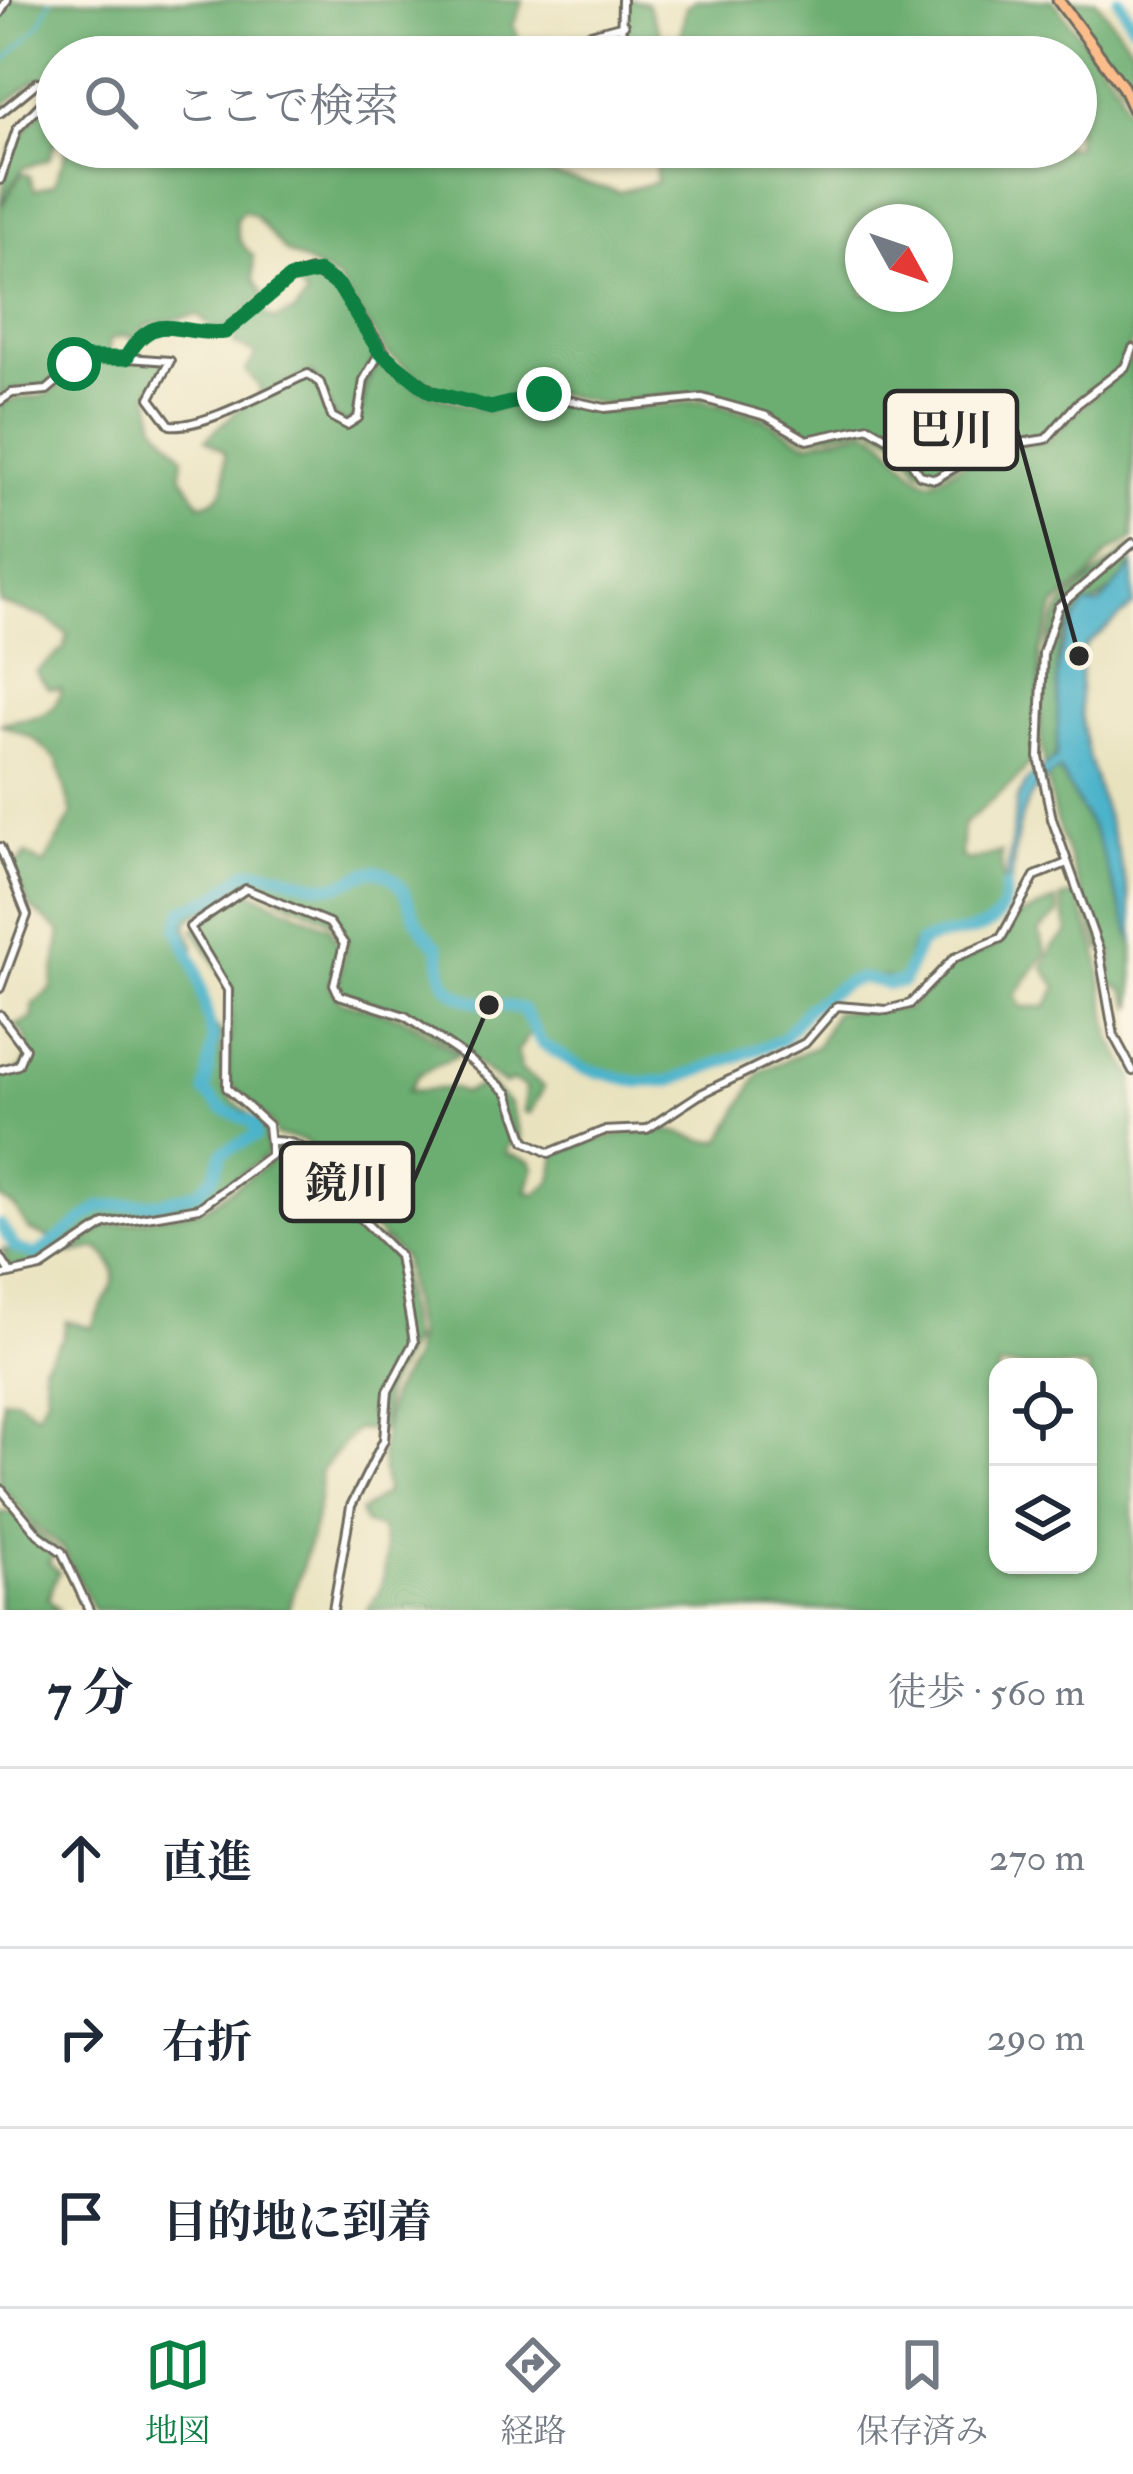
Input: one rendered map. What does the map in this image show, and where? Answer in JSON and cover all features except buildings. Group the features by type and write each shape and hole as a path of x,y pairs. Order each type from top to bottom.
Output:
{"main road":[{"path":"1058,0 1085,36"},
{"path":"1097,52 1133,109"}],"street":[{"path":"0,13 7,0"},
{"path":"622,0 623,36"},
{"path":"587,36 624,26"},
{"path":"0,113 36,84"},
{"path":"0,180 17,129 36,109"},
{"path":"126,358 139,336 152,328 225,332 290,278 311,271 339,286 380,352 430,392 482,408 544,394 605,408 702,398 766,416 807,440 869,427 899,445 920,475 935,478 988,448 1046,440 1077,404 1125,367 1133,348"},
{"path":"0,400 12,393 47,390 84,358 158,356 170,361 150,398 170,425 187,425 272,394 308,374 318,379 332,417 347,425 358,418 364,380 380,352"},
{"path":"1133,543 1058,607 1043,653 1041,764 1067,863 1100,950 1114,1036 1133,1071"},
{"path":"0,848 27,915 0,988"},
{"path":"0,1277 9,1270 40,1267 105,1224 209,1203 266,1162 274,1141 265,1120 226,1088 229,989 190,927 246,889 260,890 278,904 334,927 344,944 334,984 339,995 405,1016 470,1060 508,1094 525,1142 549,1153 603,1131 647,1129 699,1095 805,1043 837,1006 887,1010 910,1004 954,958 1001,938 1035,876 1067,863"},
{"path":"0,1016 25,1048 18,1065 0,1070"},
{"path":"274,1141 303,1145 328,1166 353,1167 362,1174 356,1213 401,1262 413,1334 410,1358 386,1400 384,1440 351,1506 333,1610"},
{"path":"0,1257 9,1270"},
{"path":"0,1488 38,1534 62,1552 89,1610"}],"green space":[{"path":"11,0 523,0 513,25 518,36 36,36 36,79 0,109 0,18"},
{"path":"627,0 647,3 661,36 626,36"},
{"path":"695,0 1053,0 1080,36 681,36 686,7"},
{"path":"1063,0 1096,0 1133,49 1133,99 1097,48 1097,36 1088,36"},
{"path":"1097,59 1118,87 1133,126 1133,340 1120,368 1076,402 1044,437 987,446 935,475 919,470 901,442 872,425 807,437 766,414 705,396 660,396 607,405 541,390 493,405 437,391 386,352 338,280 285,251 255,216 244,211 236,219 238,236 253,256 254,279 263,295 231,325 213,329 198,315 147,325 132,339 126,335 110,339 108,357 74,358 47,386 12,389 0,397 0,209 21,174 29,175 35,190 54,184 60,168 547,168 545,173 619,192 657,182 656,168 1097,168"},
{"path":"36,117 36,164 23,168 0,205 11,149"},
{"path":"315,274 336,287 375,353 350,423 336,419 312,372 259,397 260,387 246,371 256,354 234,344 237,330 258,310 274,320 295,312 307,296 296,283"},
{"path":"1133,358 1133,539 1107,554 1091,576 1055,606 1040,652 1037,754 1016,780 963,825 961,857 969,861 1001,852 1003,901 989,923 912,945 901,979 863,975 844,980 805,1008 781,1039 672,1079 639,1080 583,1065 553,1050 533,1030 517,1052 521,1070 544,1087 530,1113 524,1112 525,1087 513,1081 504,1084 406,1013 343,994 338,981 347,942 331,922 261,886 240,886 221,904 190,918 186,927 194,945 193,969 204,1013 221,1033 223,1086 233,1101 265,1126 268,1154 203,1203 106,1220 36,1265 10,1268 2,1249 37,1258 74,1226 52,1239 29,1230 15,1208 0,1198 0,1076 25,1063 28,1045 15,1025 32,1019 34,1004 51,990 61,932 29,906 10,862 20,862 26,854 44,865 72,814 57,760 34,739 1,724 53,708 61,689 48,688 36,672 64,649 68,635 46,618 0,603 0,405 45,395 79,366 165,359 166,368 149,392 156,425 183,456 181,474 200,504 222,492 225,478 225,452 206,439 239,409 308,375 318,383 333,422 353,426 371,375 383,361 422,392 486,411 535,400 611,411 702,401 763,418 806,443 867,430 932,482 986,452 1047,441"},
{"path":"1133,547 1124,578 1077,616 1060,644 1059,743 1045,769 1041,688 1053,626 1065,604"},
{"path":"1059,770 1096,836 1133,943 1133,1008 1123,988 1110,983 1113,952 1101,949 1055,817 1047,778"},
{"path":"249,891 329,927 340,947 330,986 340,1001 403,1018 458,1055 418,1075 408,1091 452,1088 464,1093 488,1083 510,1104 521,1140 511,1141 505,1153 530,1161 534,1167 527,1192 536,1194 552,1181 556,1154 597,1140 667,1131 722,1140 760,1072 817,1046 835,1012 908,1009 948,967 998,945 1017,917 1056,900 1059,914 1039,931 1046,953 1015,995 1021,1007 1046,1007 1057,987 1043,967 1054,945 1068,933 1061,898 1076,894 1097,951 1111,1039 1133,1077 1133,1610 367,1610 382,1582 385,1551 381,1528 365,1524 360,1512 386,1493 381,1455 390,1396 412,1359 416,1336 403,1257 362,1218 368,1185 362,1168 330,1162 303,1140 277,1136 271,1123 228,1081 232,991 194,929"},
{"path":"277,1146 299,1147 327,1169 358,1174 354,1220 370,1241 381,1242 397,1259 411,1341 384,1393 384,1430 356,1429 320,1472 315,1523 288,1610 94,1610 62,1547 33,1524 0,1484 3,1399 16,1398 36,1414 47,1396 43,1365 63,1338 66,1321 92,1328 112,1287 113,1269 98,1248 68,1254 105,1227 204,1209 268,1164"},
{"path":"0,1512 13,1512 58,1551 48,1562 59,1572 48,1598 59,1610 0,1610"}],"water":[{"path":"1133,566 1133,606 1085,646 1080,684 1089,759 1122,868 1133,943 1096,836 1060,770 1041,783 1029,800 1004,896 1017,800 1028,779 1056,758 1057,678 1063,644 1085,605 1099,605"}],"waterway":[{"path":"0,65 39,26 51,0"},
{"path":"1119,0 1133,25"},
{"path":"0,1224 15,1248 36,1255 100,1207 164,1202 198,1192 213,1177 223,1152 256,1136 254,1123 221,1108 205,1092 213,1039 196,969 178,928 183,910 216,897 246,872 268,872 330,886 368,872 383,873 399,885 420,926 438,946 443,976 456,994 523,1009 541,1043 582,1068 638,1082 671,1081 782,1040 809,1007 845,983 862,978 903,982 920,943 987,925 997,917 1006,887"}],"place":[{"name":"巴川","path":"1079,656"},
{"name":"鏡川","path":"489,1005"}],"route":[{"path":"74,364 88,358 126,358 144,331 160,326 225,332 297,273 311,271 332,279 380,352 430,392 482,408 544,394"}]}
